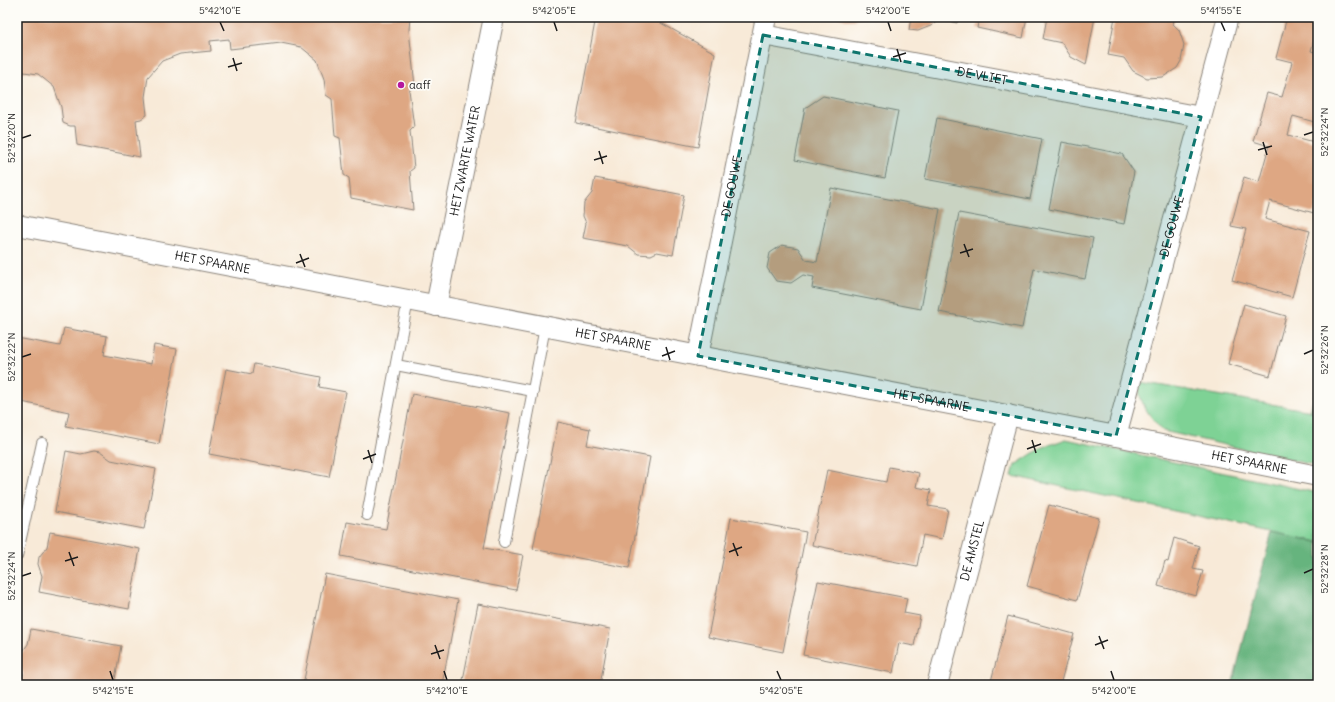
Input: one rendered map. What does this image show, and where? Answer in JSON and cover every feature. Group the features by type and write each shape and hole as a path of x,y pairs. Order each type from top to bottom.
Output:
{"street":[{"name":"HET ZWARTE WATER","path":"436,306 494,17"},
{"name":"DE GOUWE","path":"1116,436 1228,17"},
{"name":"DE GOUWE","path":"698,356 764,26"},
{"name":"DE VLIET","path":"764,26 1201,117"},
{"name":"HET SPAARNE","path":"17,225 1318,476"},
{"name":"DE AMSTEL","path":"937,685 1008,415"}],"lane":[{"path":"367,515 408,300"},
{"path":"504,542 545,327"},
{"path":"396,365 533,391"},
{"path":"17,556 42,443"}],"highlighted area":[{"path":"763,35 1201,117 1116,436 698,356"}],"green space":[{"path":"1318,381 1318,412 1310,411"},
{"path":"1140,382 1318,412 1318,466 1163,431 1154,421 1142,402 1139,388"},
{"path":"1066,439 1318,493 1318,542 1012,476 1015,465 1041,448"},
{"path":"1272,532 1318,542 1318,685 1232,685"}],"building":[{"path":"17,17 410,17 409,30 415,86 409,90 414,127 410,131 414,168 410,171 413,210 351,198 349,178 344,175 340,138 335,136 332,99 326,95 324,79 317,60 301,47 281,43 230,49 229,39 210,41 211,51 180,54 162,61 148,77 145,97 147,115 136,120 140,157 77,145 75,126 70,126 63,123 61,107 54,87 38,74 17,71"},
{"path":"596,17 650,17 715,53 698,147 576,123"},
{"path":"837,17 866,17 846,20"},
{"path":"911,17 959,17 957,23 939,19 933,25 918,31 909,30"},
{"path":"979,17 1027,17 1023,38 977,28"},
{"path":"1047,17 1095,17 1086,65 1071,57 1062,43 1043,39"},
{"path":"1115,17 1175,17 1173,24 1179,30 1184,45 1181,61 1177,68 1163,77 1147,78 1133,71 1124,58 1108,55"},
{"path":"1287,17 1318,17 1318,33 1316,33 1311,51 1318,53 1318,123 1293,116 1288,135 1318,143 1318,199 1314,213 1270,201 1265,219 1310,231 1292,297 1232,280 1246,229 1231,226 1244,177 1259,182 1269,146 1253,141 1267,93 1282,97 1292,62 1276,58"},
{"path":"823,96 898,111 885,178 795,160 805,108"},
{"path":"937,118 1042,139 1030,199 925,179"},
{"path":"1062,142 1122,154 1134,172 1124,224 1049,209"},
{"path":"595,178 684,195 673,255 657,252 651,255 638,254 628,246 583,238 586,223 583,216 584,203 592,193"},
{"path":"831,188 940,209 921,309 812,288 814,277 803,275 791,283 776,281 767,268 770,253 782,245 798,248 806,260 817,262"},
{"path":"959,213 1093,238 1085,279 1034,269 1022,328 939,312"},
{"path":"1244,304 1286,316 1270,376 1228,364"},
{"path":"64,328 107,336 104,355 151,364 154,345 177,349 159,444 66,426 69,412 17,401 17,338 60,346"},
{"path":"254,364 321,377 319,387 346,392 329,477 209,454 226,369 252,374"},
{"path":"412,394 510,413 484,548 523,555 516,590 341,556 347,522 386,529"},
{"path":"558,422 590,429 587,445 650,457 629,568 533,549"},
{"path":"66,451 81,454 94,451 100,452 111,460 156,469 144,529 55,512"},
{"path":"889,467 919,473 916,487 931,490 928,506 948,509 942,539 923,535 917,566 812,545 827,470 886,482"},
{"path":"1049,505 1099,518 1077,600 1027,586"},
{"path":"731,518 806,532 783,652 708,637"},
{"path":"50,532 140,549 129,609 39,592 42,576 38,564 39,557 47,547"},
{"path":"1174,538 1199,546 1193,569 1203,571 1196,596 1158,586 1165,561 1168,562"},
{"path":"325,574 458,600 442,685 303,685"},
{"path":"818,581 907,598 904,613 920,616 914,646 899,643 893,673 803,655"},
{"path":"478,604 610,629 600,685 462,685"},
{"path":"1008,616 1074,634 1060,685 990,685"},
{"path":"31,629 121,646 114,685 21,685 23,674 19,661 20,655 28,644"}],"place":[{"name":"aaff","path":"401,85"}]}
